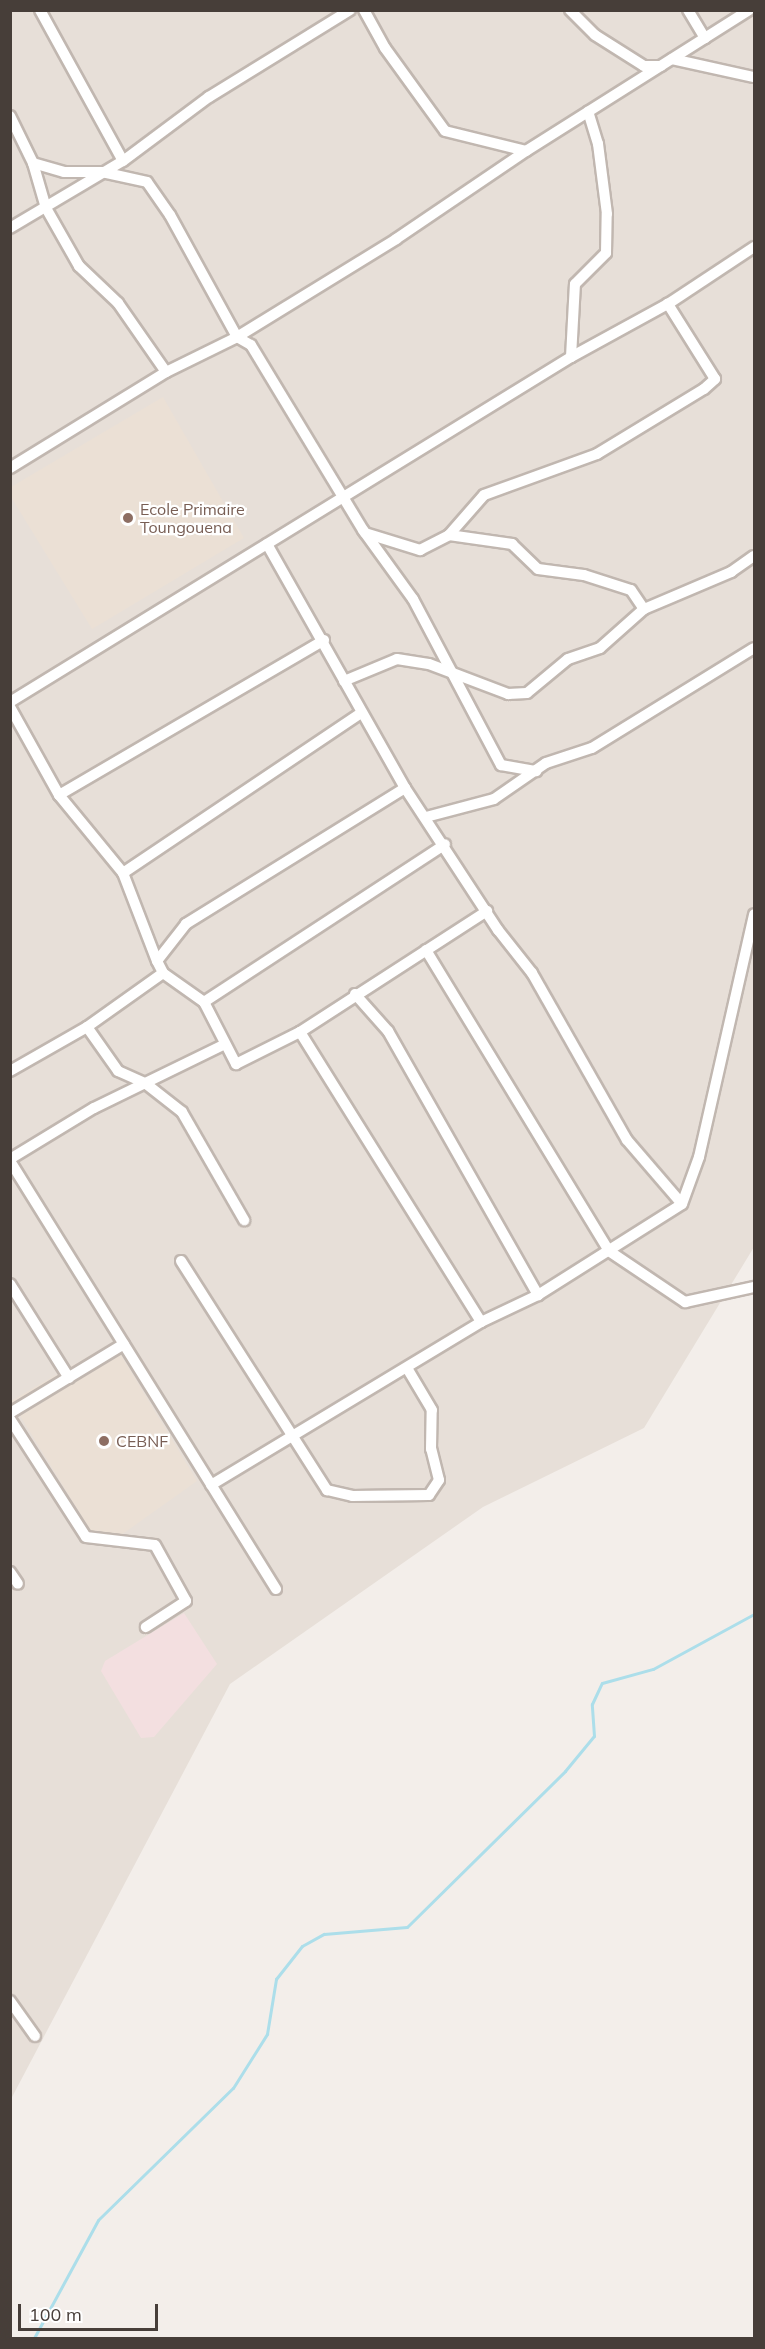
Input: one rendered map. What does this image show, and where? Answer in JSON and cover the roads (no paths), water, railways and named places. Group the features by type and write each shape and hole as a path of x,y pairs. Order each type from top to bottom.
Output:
{"street":[{"path":"40,10 123,161"},
{"path":"10,228 123,161 208,97 350,10"},
{"path":"364,10 385,48 445,131 526,151"},
{"path":"570,10 595,35 644,66 661,66"},
{"path":"688,10 705,38"},
{"path":"10,468 166,372 237,337 396,239 526,151 749,10"},
{"path":"672,59 754,77"},
{"path":"571,357 575,284 606,253 607,214 598,144 588,112"},
{"path":"10,116 33,163 46,208 79,266 118,303 166,372"},
{"path":"33,163 64,172 102,172 147,182 170,215 237,337 251,345 341,497 413,598 501,765 536,771"},
{"path":"10,702 571,357 668,304 754,247"},
{"path":"365,533 420,550 449,535 484,495 597,454 715,379 668,304"},
{"path":"449,535 512,544 538,569 584,575 631,590 644,609"},
{"path":"267,544 324,640 361,713 405,788 445,844 487,911 564,1024 627,1140 682,1204"},
{"path":"344,681 397,658 429,664 508,694 527,693 568,659 600,648 644,609 731,572 754,556"},
{"path":"59,795 324,640"},
{"path":"426,817 494,799 536,771 592,748 754,648"},
{"path":"10,707 59,795 123,873 163,973 204,1002 223,1046 236,1064 300,1032 355,994 487,911"},
{"path":"123,873 361,713"},
{"path":"158,961 186,924 405,788"},
{"path":"204,1002 445,844"},
{"path":"211,1485 481,1322 538,1295 682,1204 699,1157 754,914"},
{"path":"426,950 609,1251 685,1302 754,1287"},
{"path":"10,1071 87,1027 163,973"},
{"path":"355,994 388,1031 538,1295"},
{"path":"87,1027 118,1071 145,1083 182,1112 244,1220"},
{"path":"300,1032 481,1322"},
{"path":"223,1046 94,1108 10,1160 276,1589"},
{"path":"181,1261 327,1490 352,1496 429,1495 439,1480 431,1449 432,1410 407,1368"},
{"path":"10,1284 69,1378"},
{"path":"10,1413 124,1344"},
{"path":"10,1419 86,1537 155,1545 186,1601 146,1627"},
{"path":"10,1572 18,1584"},
{"path":"10,2001 35,2036"}],"waterway":[{"path":"34,2338 98,2220 233,2088 267,2034 276,1979 302,1946 324,1934 407,1927 565,1771 594,1736 592,1704 602,1683 653,1669 754,1614"}],"place":[{"name":"Ecole Primaire Toungouena","path":"128,518"},
{"name":"CEBNF","path":"104,1441"}]}
